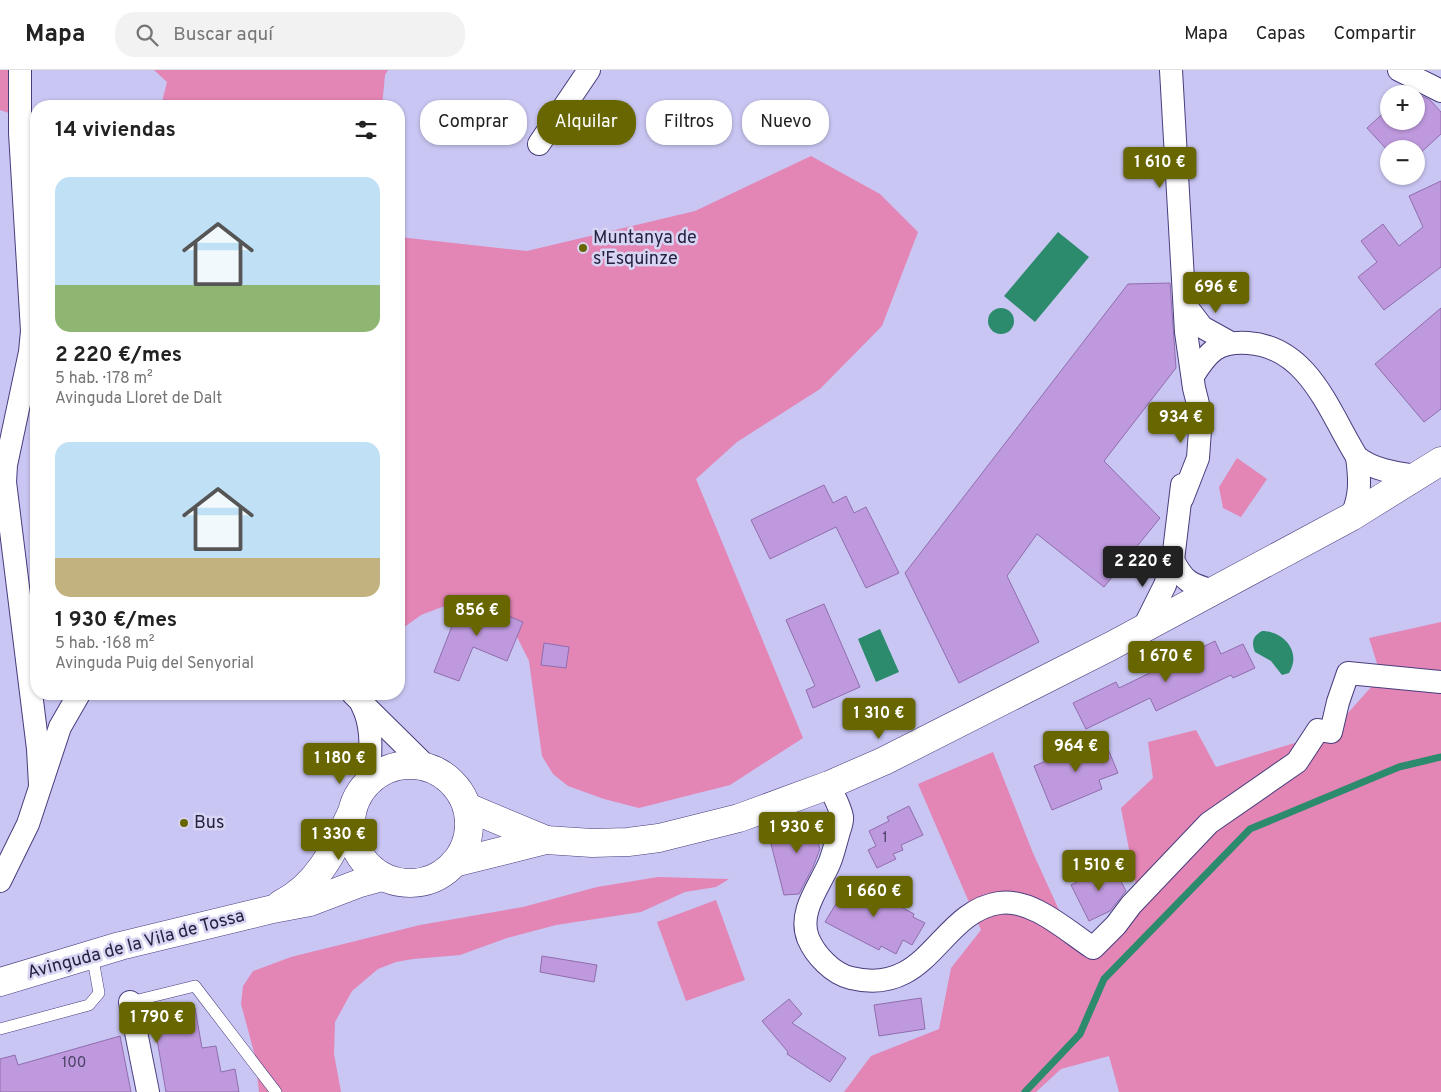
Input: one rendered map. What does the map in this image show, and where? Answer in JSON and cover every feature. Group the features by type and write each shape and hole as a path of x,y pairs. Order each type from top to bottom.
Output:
{"main road":[{"path":"454,863 546,840 600,843 659,838 738,818 829,785 884,761 1213,592 1351,517 1441,461"},
{"path":"407,765 427,767 441,773 454,784 467,807 469,829 467,840 454,863 444,872 421,882 396,882 382,877 366,864 358,852 353,840 351,814 357,797 369,780 392,767 407,765"},
{"path":"467,807 546,840"},
{"name":"Avinguda de la Vila de Tossa","path":"273,908 292,898 315,878 336,846 351,814"},
{"name":"Avinguda de la Vila de Tossa","path":"0,982 92,954 273,908 310,902 360,883 382,877"}],"street":[{"path":"20,70 10,132 30,313"},
{"path":"569,100 589,70"},
{"path":"1171,70 1189,358 1194,382"},
{"path":"1399,70 1441,91"},
{"path":"1186,306 1202,327 1229,342"},
{"path":"1143,629 1165,586 1174,560 1182,499 1187,406 1194,382 1206,356 1218,346 1229,342 1258,344 1282,353 1296,362 1317,387 1357,457 1363,462 1385,470 1417,476"},
{"path":"30,352 6,464 6,482 30,690"},
{"path":"1351,517 1359,492 1357,457"},
{"path":"1174,560 1181,575 1191,585 1213,592"},
{"path":"22,614 30,627"},
{"path":"829,785 842,818 830,863 807,910 806,925 808,938 822,958 843,976 859,980 888,980 906,974 922,962 970,916 984,907 1000,903 1027,906 1093,948 1116,926 1131,905 1210,822 1297,762 1318,730 1331,732 1338,702 1348,673 1441,682"},
{"path":"31,700 40,785"},
{"path":"0,881 28,824 60,728 76,700"},
{"path":"358,700 368,716 371,736 369,780"},
{"path":"360,700 427,767"},
{"path":"130,1002 148,1092"}],"lane":[{"path":"0,1029 89,1006 100,993 92,954"},
{"path":"130,1002 195,986 276,1092"}],"shaded area":[{"path":"0,70 29,70 21,117 0,110"},
{"path":"154,70 388,70 385,75 383,100 162,100 167,82"},
{"path":"811,156 880,194 918,232 882,326 820,389 737,442 696,479 803,738 730,785 639,808 604,799 568,786 553,774 542,756 529,661 512,627 464,605 442,607 421,615 405,627 405,238 527,251 695,211"},
{"path":"1058,232 1089,257 1035,322 1004,296"},
{"path":"1001,308 1010,312 1014,321 1010,330 1001,334 992,330 988,321 992,312"},
{"path":"1237,458 1267,479 1241,517 1223,508 1219,487"},
{"path":"1441,622 1441,1092 1119,1092 1109,1056 1061,1069 1036,1092 844,1092 871,1056 939,1029 951,968 981,930 918,784 993,752 1033,853 1064,921 1089,934 1135,911 1137,891 1121,808 1153,778 1148,742 1196,730 1216,767 1331,732 1381,676 1369,638"},
{"path":"880,629 899,672 876,682 858,639"},
{"path":"1262,631 1277,635 1289,644 1293,658 1289,673 1282,675 1271,661 1255,652 1254,640"},
{"path":"658,877 729,879 716,887 685,892 641,912 556,925 507,938 460,955 413,959 396,962 378,969 352,991 335,1022 334,1054 341,1092 259,1092 255,1056 241,1004 243,986 253,971 291,957 420,925 523,907 597,887"},
{"path":"716,900 745,980 686,1001 657,922"}],"building":[{"path":"1425,98 1430,100 1441,112 1441,134 1425,149 1425,140 1380,140 1380,142 1367,128 1380,116 1380,130 1425,130"},
{"path":"1441,181 1441,267 1384,310 1358,277 1377,262 1361,241 1383,224 1399,246 1423,227 1409,196"},
{"path":"1170,283 1176,368 1104,461 1160,518 1104,587 1037,534 1007,576 1039,642 959,683 905,573 1128,284"},
{"path":"1441,308 1441,409 1424,422 1375,364"},
{"path":"824,485 833,503 846,496 854,513 866,507 899,573 866,588 836,527 770,559 751,520"},
{"path":"463,598 523,622 507,661 473,647 459,681 434,672"},
{"path":"824,604 860,687 813,708 806,690 815,686 786,620"},
{"path":"1215,641 1221,654 1243,644 1255,668 1233,678 1231,675 1156,711 1150,698 1086,729 1073,703 1116,682 1119,688"},
{"path":"544,643 569,647 566,668 541,665"},
{"path":"1103,737 1118,773 1099,780 1102,789 1052,810 1034,766"},
{"path":"909,806 923,835 901,845 903,850 893,854 896,859 877,868 868,850 876,846 869,831 889,821 887,817"},
{"path":"822,818 826,829 824,838 817,839 820,849 813,867 799,894 784,895 769,836"},
{"path":"1112,864 1126,891 1110,911 1089,921 1071,885"},
{"path":"852,877 880,893 879,895 914,914 913,917 925,923 912,945 903,940 896,954 881,946 879,950 825,922"},
{"path":"542,956 597,965 594,982 540,972"},
{"path":"921,998 925,1029 879,1036 874,1005"},
{"path":"789,999 802,1014 792,1023 846,1058 830,1082 787,1054 788,1052 762,1021"},
{"path":"195,1008 202,1048 216,1046 221,1072 235,1069 239,1092 166,1092 153,1016"},
{"path":"120,1036 131,1092 0,1092 0,1059 15,1055 18,1065"}],"waterway":[{"path":"1025,1092 1080,1034 1104,979 1250,829 1399,767 1441,757"}],"place":[{"name":"Muntanya de s'Esquinze","path":"583,248"},
{"name":"Bus","path":"184,823"}]}
